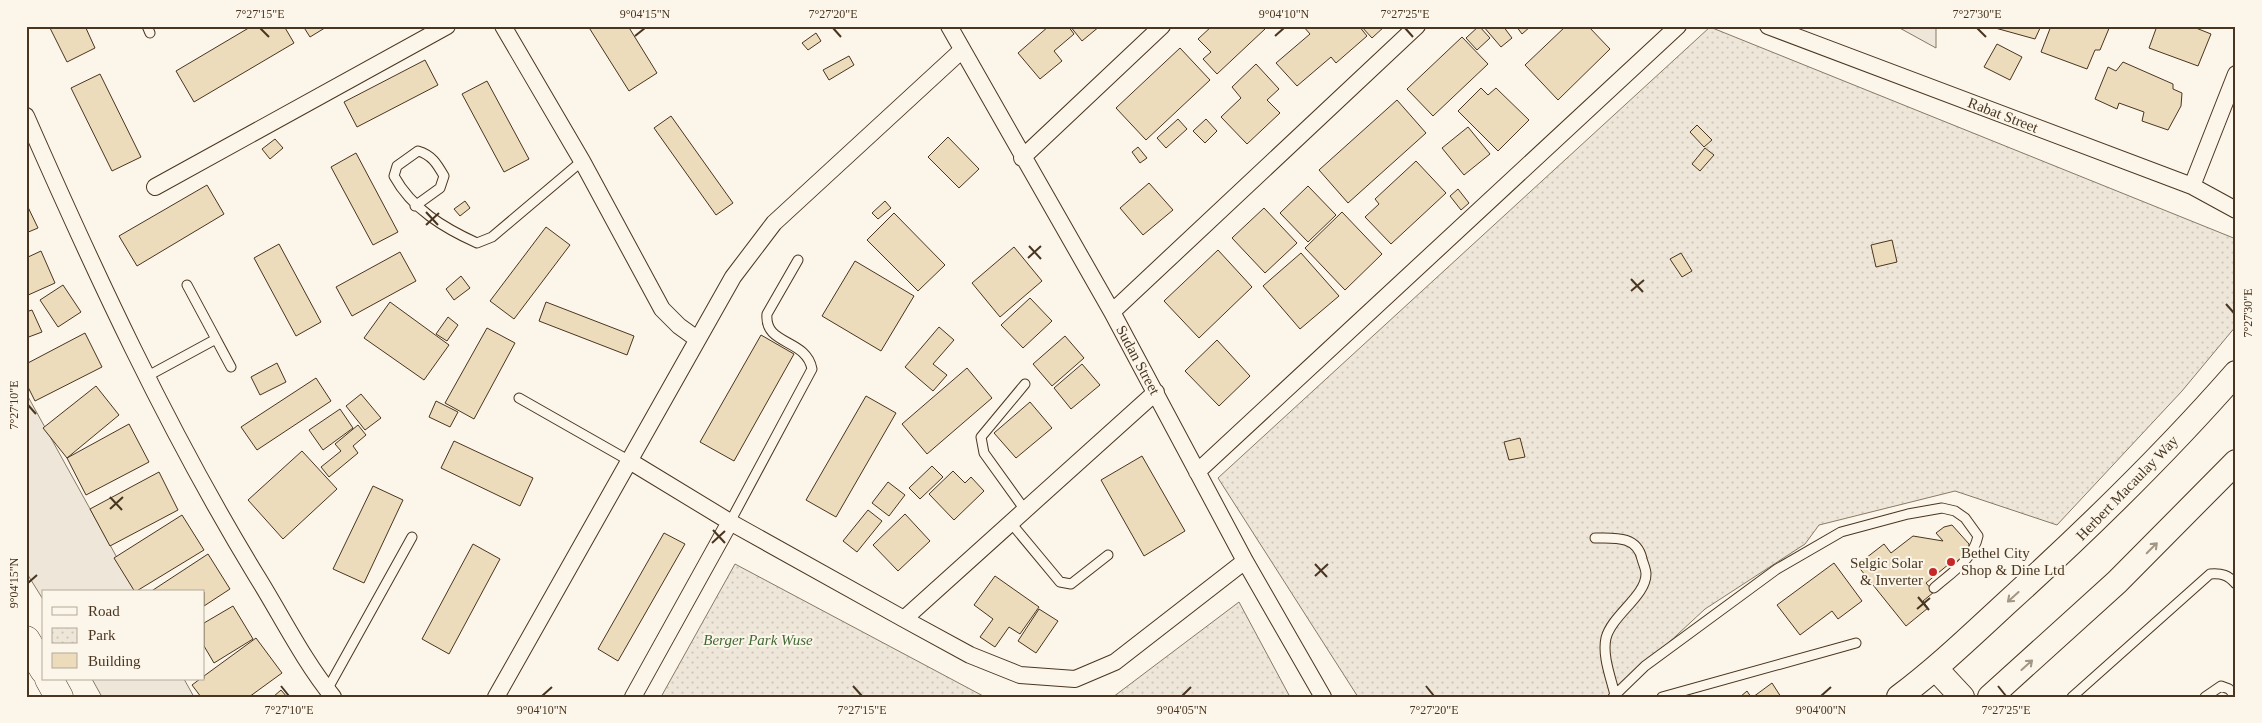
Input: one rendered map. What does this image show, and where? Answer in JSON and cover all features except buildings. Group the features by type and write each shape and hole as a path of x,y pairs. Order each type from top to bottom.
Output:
{"highway":[{"path":"26,640 42,667"},
{"path":"50,680 60,697"}],"main road":[{"name":"Herbert Macaulay Way","path":"1906,695 2075,541 2206,408 2236,373"},
{"path":"1990,697 2117,582 2236,462"},
{"path":"1936,668 1962,697"}],"street":[{"path":"155,188 448,26"},
{"path":"503,26 582,161 662,309 678,326 697,339"},
{"name":"Sudan Street","path":"949,26 1022,158 1112,312 1245,561 1323,697"},
{"path":"1022,158 1162,26"},
{"path":"1112,312 1417,26"},
{"path":"1197,472 1678,26"},
{"name":"Rabat Street","path":"1770,27 2192,186 2236,210"},
{"path":"496,697 628,460 733,277 774,224 962,50"},
{"path":"2192,186 2236,74"},
{"path":"26,116 85,251 146,377 227,528 330,693"},
{"path":"904,619 1156,392"},
{"path":"628,460 730,522 904,619 970,655 1020,676 1075,678 1115,662 1245,561"},
{"path":"633,697 730,522"}],"lane":[{"path":"415,206 440,188 444,176 427,153 418,151 397,166 394,176 415,206 460,236 477,243 492,237 582,161"},
{"path":"730,522 812,369 810,358 771,333 766,324 767,314 798,260"},
{"path":"187,285 231,367"},
{"path":"146,377 216,338"},
{"path":"1025,384 981,437 984,453 1025,510"},
{"path":"519,398 628,460"},
{"path":"1614,696 1645,666 1777,569 1841,532 1908,514 1942,508 1955,511 1965,518 1978,536 1976,547 1969,557 1934,588"},
{"path":"1011,522 1060,582 1065,584 1071,584 1108,556"},
{"path":"330,693 412,537"},
{"path":"1594,538 1621,538 1633,543 1641,553 1646,574 1643,586 1612,623 1606,637 1604,648 1614,696"},
{"path":"2072,697 2210,574 2221,573 2231,578 2236,584"},
{"path":"1662,697 1856,643"},
{"path":"2205,697 2221,686 2229,689 2236,697"}],"green space":[{"path":"1896,26 1936,26 1936,48"},
{"path":"1710,27 2236,239 2236,326 2182,391 2057,525 1955,491 1819,525 1805,544 1705,609 1610,697 1358,697 1218,478"},
{"path":"26,393 135,590 42,590 42,598 26,572"},
{"name":"Berger Park Wuse","path":"735,564 985,697 661,697"},
{"path":"1239,602 1290,697 1113,697"},
{"path":"93,680 185,680 194,697 102,697"}],"place":[{"name":"Bethel City Shop & Dine Ltd","path":"1951,562"},
{"name":"Selgic Solar & Inverter","path":"1933,572"}]}
